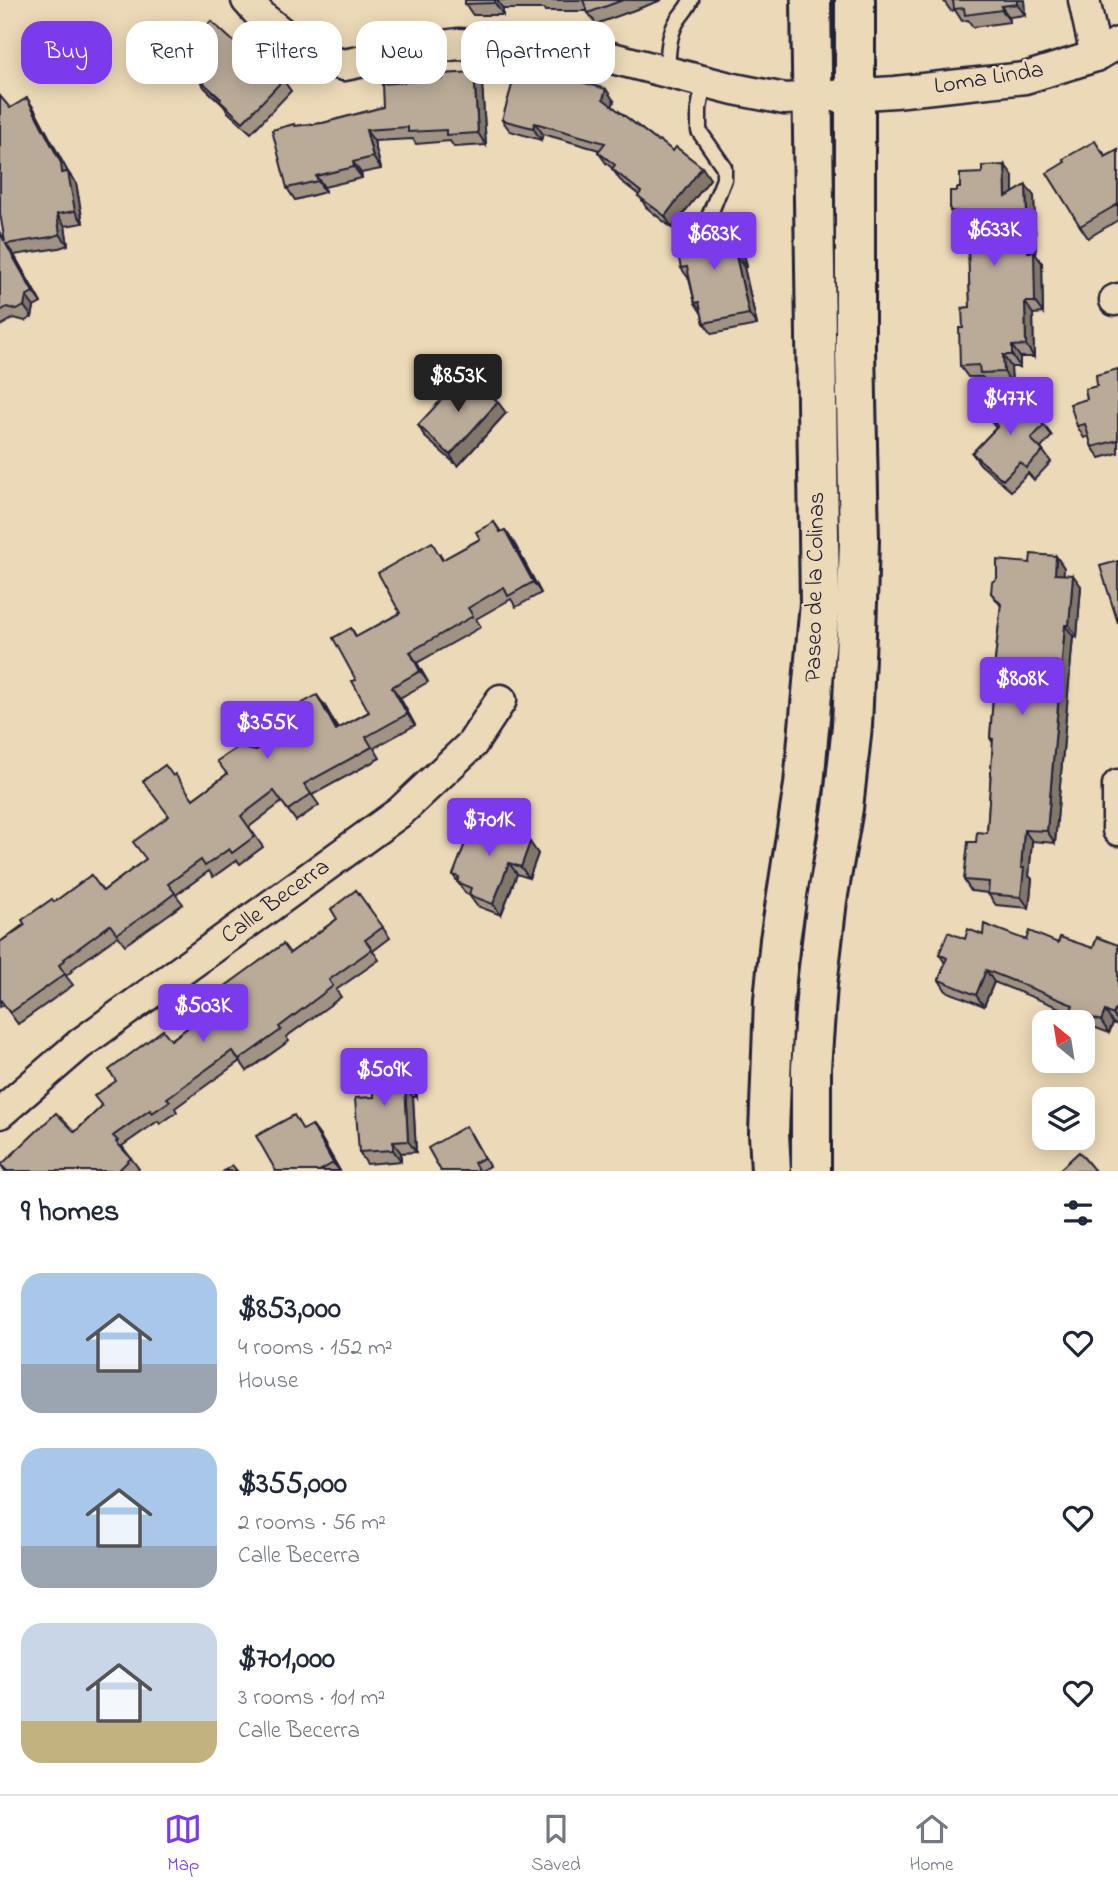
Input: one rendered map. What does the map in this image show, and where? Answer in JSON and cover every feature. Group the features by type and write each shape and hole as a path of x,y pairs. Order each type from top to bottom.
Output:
{"main road":[{"name":"Paseo de la Colinas","path":"771,1171 769,1133 774,1000 780,940 804,785 820,603 811,0"},
{"name":"Paseo de la Colinas","path":"811,1171 811,1068 817,985 852,726 856,646 859,541 855,349 855,0"}],"street":[{"name":"Loma Linda","path":"247,0 263,18 310,56 344,65 458,44 531,47 608,57 785,99 1025,78 1107,49"},
{"path":"1084,0 1107,49"},
{"name":"Calle Becerra","path":"0,1113 80,1044 400,813 472,744 501,700"},
{"path":"1118,785 1118,830"}],"lane":[{"path":"667,72 671,33 691,0"},
{"path":"704,81 699,109 699,131 724,167 724,179 706,223"}],"building":[{"path":"465,0 495,0 495,3 465,4"},
{"path":"583,0 623,0 588,13"},
{"path":"953,0 1017,0 1017,4 1001,6 1002,10 965,15 964,8 954,9"},
{"path":"218,27 232,40 232,84 279,84 243,122 220,101 205,84 218,84"},
{"path":"461,73 461,84 475,84 478,133 446,135 446,130 408,132 408,127 366,130 373,157 353,162 354,167 316,176 318,181 287,188 272,130 294,124 323,123 383,107 382,84 447,84 447,74"},
{"path":"512,84 588,84 606,89 603,99 657,141 673,151 676,147 702,167 665,216 638,196 641,192 612,169 615,165 598,152 605,143 535,123 533,128 502,120"},
{"path":"0,96 10,108 27,98 61,163 62,173 68,172 75,211 57,214 60,234 6,244 33,292 26,296 24,306 17,310 7,307 0,311 0,233 5,242 0,214"},
{"path":"1095,141 1105,157 1118,150 1118,204 1080,226 1047,173 1065,162 1063,159"},
{"path":"1005,165 1006,197 1026,185 1028,252 1034,252 1035,302 1025,302 1026,345 1012,346 1012,355 1003,355 1004,372 980,373 979,365 960,366 959,328 963,328 962,308 970,307 967,214 950,211 950,191 960,188 960,174 982,173 982,166"},
{"path":"732,225 749,314 704,323 699,302 695,303 687,267 681,268 674,237"},
{"path":"1118,369 1118,440 1092,447 1085,424 1077,426 1070,404 1087,399 1085,389 1097,386 1096,375"},
{"path":"466,373 498,402 450,455 418,425"},
{"path":"1007,390 1044,425 1031,439 1043,451 1026,468 1020,462 1003,480 972,453 998,426 984,413"},
{"path":"494,522 500,532 505,530 533,582 508,596 504,587 468,608 473,616 410,652 420,671 392,687 407,714 366,737 372,747 304,784 311,794 288,810 274,791 241,816 255,836 232,853 229,849 205,866 201,860 168,884 175,893 117,934 110,925 64,959 59,965 65,974 10,1013 0,999 0,942 25,925 22,920 52,899 54,902 91,875 103,891 146,859 133,842 169,816 143,781 165,765 193,799 227,774 217,761 238,747 255,751 288,727 281,715 317,695 336,730 369,712 352,681 356,680 333,638 351,628 356,637 400,613 378,573 432,542 442,560 480,539 476,532"},
{"path":"1031,554 1056,556 1055,574 1073,575 1069,625 1065,625 1047,831 1024,830 1021,897 988,894 989,882 964,880 968,842 976,842 977,832 987,833 994,670 1001,604 991,593 992,582 997,578 997,560 1030,563"},
{"path":"1118,561 1118,623 1100,566"},
{"path":"474,820 488,826 490,820 521,832 518,837 530,842 521,867 509,863 493,904 469,895 471,888 457,882 459,877 453,875"},
{"path":"356,890 383,927 365,940 372,949 329,980 333,986 279,1027 281,1030 239,1060 232,1051 167,1098 170,1101 152,1113 150,1110 113,1136 131,1158 118,1171 7,1171 1,1165 56,1113 75,1132 102,1106 94,1096 116,1081 109,1070 163,1030 171,1040 206,1014 203,1010 224,995 220,990 283,944 290,953 337,919 331,909"},
{"path":"984,924 1026,940 1029,931 1058,943 1060,937 1093,948 1097,937 1118,945 1118,1009 1116,1008 1113,1015 1105,1011 1101,1021 1096,1019 1096,1010 1071,1010 1073,1005 986,970 976,995 939,980 947,958 939,954 948,932 965,939 968,929 983,935"},
{"path":"408,1060 409,1085 405,1086 408,1141 393,1142 393,1150 359,1152 355,1098 374,1097 372,1062"},
{"path":"294,1115 303,1130 312,1125 333,1163 319,1171 276,1171 256,1136"},
{"path":"466,1126 484,1158 474,1163 479,1171 441,1171 428,1148"},
{"path":"1079,1152 1095,1171 1058,1171"},
{"path":"232,1165 237,1171 224,1171"}]}
